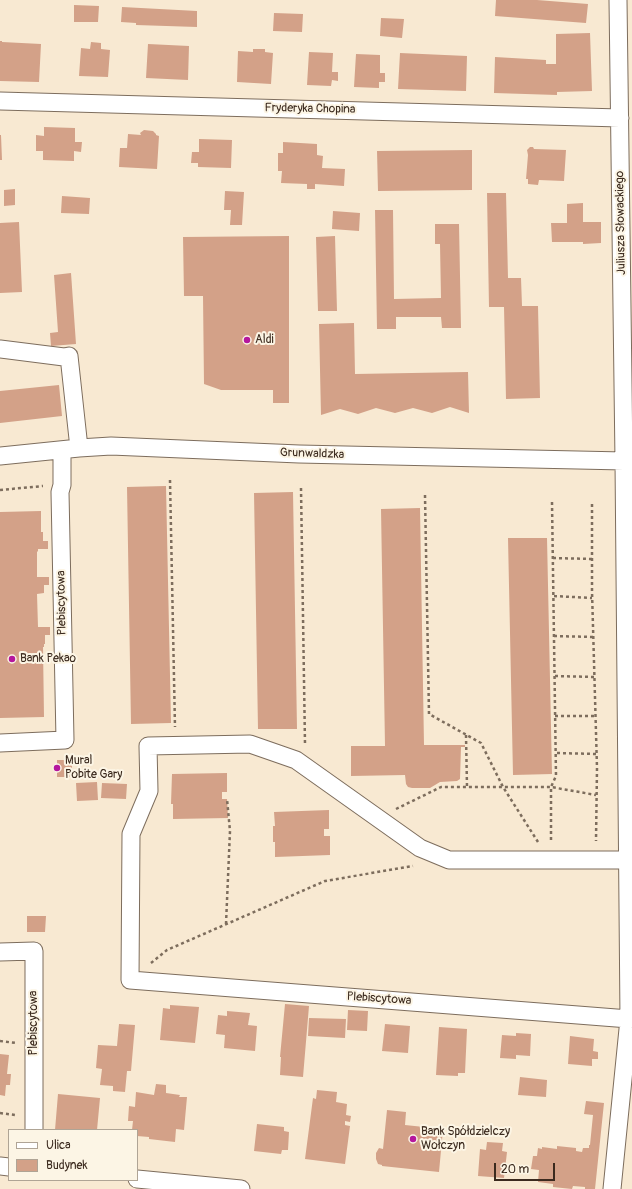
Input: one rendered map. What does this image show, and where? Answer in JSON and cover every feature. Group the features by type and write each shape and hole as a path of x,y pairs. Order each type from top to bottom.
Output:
{"street":[{"name":"Juliusza Słowackiego","path":"612,1189 629,1019 618,0"},
{"name":"Fryderyka Chopina","path":"0,101 620,118"},
{"path":"0,349 64,357 69,356 79,448"},
{"name":"Grunwaldzka","path":"0,456 111,446 299,454 624,461"},
{"name":"Plebiscytowa","path":"0,743 65,740 60,492 62,485 62,450"},
{"path":"130,980 131,834 149,791 148,746 250,744 296,760 420,848 449,860 627,860"},
{"name":"Plebiscytowa","path":"0,952 34,951 34,1129"},
{"name":"Plebiscytowa","path":"130,980 629,1019"},
{"path":"138,1179 241,1189"}],"path":[{"path":"170,480 175,734"},
{"path":"0,490 62,485"},
{"path":"301,488 305,751"},
{"path":"425,495 429,714 481,743 503,786 541,848"},
{"path":"551,847 551,787 556,776 557,753 554,676 552,502"},
{"path":"592,504 592,598 596,716 596,860"},
{"path":"553,558 592,559"},
{"path":"554,596 592,598"},
{"path":"554,636 593,637"},
{"path":"554,676 594,677"},
{"path":"555,716 596,716"},
{"path":"466,734 467,787"},
{"path":"557,753 596,754"},
{"path":"392,811 442,787 551,787 596,795"},
{"path":"226,924 230,830 227,799"},
{"path":"130,980 168,950 325,881 418,865"}],"building":[{"path":"496,0 537,0 588,4 586,23 495,16"},
{"path":"74,5 99,6 98,22 74,22"},
{"path":"122,7 197,11 197,27 136,25 136,23 121,22"},
{"path":"274,13 303,14 302,32 273,31"},
{"path":"381,18 404,19 402,38 380,36"},
{"path":"590,33 592,91 557,92 557,95 494,93 495,57 546,60 546,64 556,64 556,34"},
{"path":"0,41 41,44 39,82 0,81"},
{"path":"91,42 101,43 101,49 110,50 108,77 79,76 81,48 90,49"},
{"path":"148,44 189,46 188,80 146,78"},
{"path":"253,49 265,49 265,52 273,53 271,84 237,82 238,51 253,52"},
{"path":"309,52 333,53 332,72 338,72 338,81 332,80 331,86 307,85"},
{"path":"400,53 467,56 466,91 398,89"},
{"path":"356,54 380,55 380,73 385,73 385,82 379,82 379,88 354,87"},
{"path":"44,127 75,128 75,142 82,142 81,152 74,151 74,161 43,160 43,151 36,151 36,135 44,136"},
{"path":"144,130 153,131 159,136 157,169 119,167 120,148 127,148 128,134 141,135 140,133"},
{"path":"1,135 2,160 0,160"},
{"path":"199,139 232,140 231,168 198,167 198,163 191,163 192,152 199,152"},
{"path":"283,142 317,144 317,155 323,156 322,168 345,169 344,186 315,184 315,189 307,189 307,184 281,183 282,171 278,171 278,153 283,153"},
{"path":"530,147 533,147 534,149 566,150 564,181 539,180 538,185 528,184 528,179 526,179 527,150"},
{"path":"472,150 472,190 378,191 377,151"},
{"path":"15,189 15,205 4,206 4,190"},
{"path":"225,191 244,192 242,225 230,225 231,210 224,210"},
{"path":"487,193 506,193 508,278 521,278 522,306 538,306 540,398 506,399 504,307 489,307"},
{"path":"62,196 90,198 89,214 61,213"},
{"path":"583,203 583,222 601,222 601,243 583,244 583,242 552,242 551,223 567,223 567,204"},
{"path":"375,210 393,210 394,299 441,298 440,244 435,244 435,224 459,224 461,328 442,328 441,317 396,317 396,329 377,329"},
{"path":"333,211 360,213 359,231 332,229"},
{"path":"19,222 22,292 0,293 0,223"},
{"name":"Aldi","path":"289,236 289,403 273,403 273,390 221,390 204,384 203,296 184,296 183,237"},
{"path":"335,236 337,311 318,311 316,237"},
{"path":"71,273 76,344 51,346 50,333 58,332 54,275"},
{"path":"354,323 355,374 468,372 469,413 450,407 432,413 413,408 395,413 376,408 358,414 340,409 321,415 319,324"},
{"path":"59,385 62,416 0,423 0,391"},
{"path":"166,486 171,723 131,724 127,487"},
{"path":"293,492 297,729 258,729 254,493"},
{"path":"420,508 424,745 465,745 465,747 461,747 460,779 457,781 440,782 430,788 408,787 406,784 405,775 351,776 351,746 385,746 381,509"},
{"path":"41,511 41,532 43,532 43,541 48,541 48,549 38,549 38,552 37,551 37,577 49,577 49,585 44,585 44,593 37,594 38,627 50,627 50,635 45,635 45,644 43,647 44,717 0,718 0,512"},
{"path":"508,538 547,538 552,774 513,775"},
{"path":"57,760 72,760 72,777 57,777"},
{"path":"227,773 227,792 222,792 222,799 227,799 228,818 173,819 173,804 171,804 172,774"},
{"path":"97,782 98,800 77,801 76,783"},
{"path":"102,783 127,784 126,799 101,798"},
{"path":"329,810 329,829 324,829 324,836 330,836 330,855 275,857 275,842 273,842 273,826 275,826 274,812"},
{"path":"27,916 46,916 45,932 27,932"},
{"path":"285,1004 309,1006 303,1077 280,1075 280,1057"},
{"path":"170,1005 199,1007 195,1043 160,1040 163,1008 170,1009"},
{"path":"348,1010 368,1011 367,1031 347,1030"},
{"path":"227,1011 250,1013 248,1025 257,1026 255,1051 224,1048 225,1035 216,1034 218,1015 227,1016"},
{"path":"309,1018 346,1019 345,1038 308,1036"},
{"path":"119,1024 135,1025 131,1071 127,1071 125,1092 113,1091 113,1086 100,1085 102,1069 96,1068 98,1045 117,1046"},
{"path":"385,1024 410,1026 408,1053 382,1051"},
{"path":"439,1027 467,1029 465,1073 458,1073 458,1076 436,1075"},
{"path":"516,1033 531,1034 530,1056 516,1055 516,1059 500,1058 502,1035 516,1036"},
{"path":"570,1036 594,1039 593,1051 598,1052 598,1059 592,1059 592,1066 568,1064"},
{"path":"0,1054 9,1055 7,1074 11,1074 10,1085 6,1085 5,1096 0,1095"},
{"path":"520,1077 547,1080 546,1097 518,1095"},
{"path":"156,1084 166,1085 166,1093 180,1095 179,1097 187,1097 184,1130 176,1129 175,1142 138,1136 138,1129 132,1129 133,1121 128,1121 129,1106 135,1107 136,1092 154,1095"},
{"path":"317,1090 337,1092 336,1102 347,1104 346,1115 351,1116 350,1122 345,1121 345,1125 350,1126 345,1164 305,1159 313,1098 316,1099"},
{"path":"58,1094 100,1098 97,1129 55,1129"},
{"path":"586,1101 604,1103 595,1189 585,1189 585,1187 573,1186 572,1189 553,1187 553,1184 538,1182 539,1170 531,1169 533,1156 537,1156 538,1148 542,1149 542,1147 557,1149 557,1146 576,1148 576,1151 582,1152 583,1148 589,1148 593,1115 584,1114"},
{"name":"Bank Spółdzielczy Wołczyn","path":"387,1110 406,1112 405,1125 443,1129 439,1172 382,1166 378,1164 376,1153 379,1148 383,1149"},
{"path":"257,1124 284,1127 284,1131 289,1132 288,1150 282,1150 281,1154 254,1151"},
{"path":"487,1142 503,1143 502,1151 507,1152 504,1178 478,1176 480,1149 486,1150"}],"place":[{"name":"Aldi","path":"247,340"},
{"name":"Bank Pekao","path":"12,659"},
{"name":"Mural Pobite Gary","path":"57,768"},
{"name":"Bank Spółdzielczy Wołczyn","path":"413,1139"}]}
